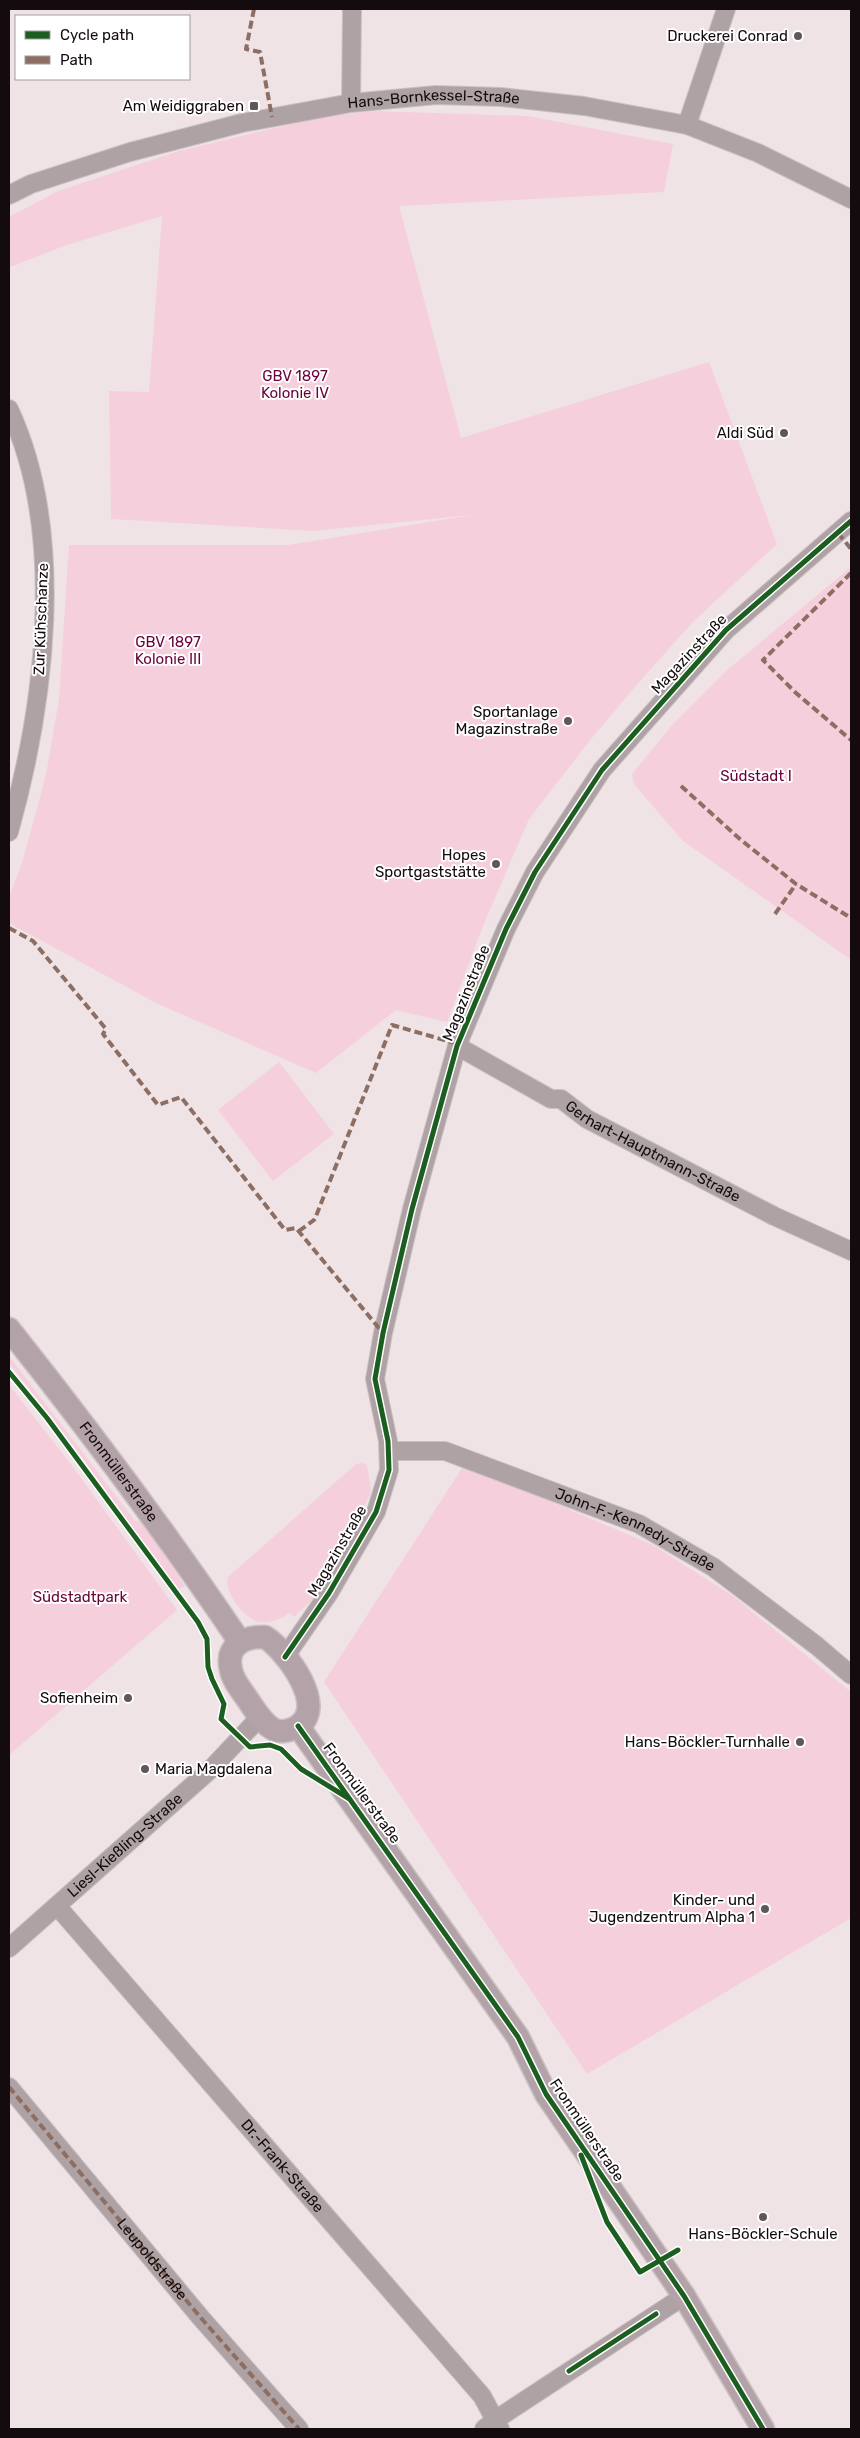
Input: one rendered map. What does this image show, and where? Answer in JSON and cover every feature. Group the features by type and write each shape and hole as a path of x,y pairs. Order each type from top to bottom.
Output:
{"main road":[{"name":"Fronmüllerstraße","path":"9,1329 100,1444 194,1573 240,1642"},
{"path":"265,1637 280,1648 285,1657 306,1691 309,1702 305,1718 298,1726 280,1731 273,1729 260,1717 230,1670 230,1654 240,1642 247,1638 265,1637"},
{"name":"Fronmüllerstraße","path":"298,1726 518,2037 546,2094 684,2296 763,2429"}],"street":[{"path":"351,103 352,9"},
{"path":"687,125 726,9"},
{"name":"Hans-Bornkessel-Straße","path":"9,194 31,184 148,147 242,123 351,103 436,95 501,96 584,106 687,125 758,153 851,199"},
{"name":"Zur Kühschanze","path":"9,409 31,474 43,537 43,632 35,718 21,789 9,832"},
{"name":"Magazinstraße","path":"285,1657 328,1593 376,1512 389,1470 389,1451 375,1379 383,1333 412,1209 457,1046 506,929 535,872 602,770 726,630 851,521"},
{"name":"Gerhart-Hauptmann-Straße","path":"457,1046 551,1099 561,1099 587,1119 774,1216 851,1251"},
{"name":"John-F.-Kennedy-Straße","path":"389,1451 445,1451 639,1524 713,1567 851,1674"},
{"name":"Liesl-Kießling-Straße","path":"9,1948 211,1770 260,1717"},
{"name":"Dr.-Frank-Straße","path":"57,1906 482,2396 493,2426"},
{"name":"Leupoldstraße","path":"9,2087 201,2318 300,2429"},
{"path":"493,2426 684,2296"}],"green space":[{"path":"374,111 528,116 673,144 664,192 399,206 461,438 709,362 777,544 693,622 591,739 529,819 483,926 447,1022 396,1010 316,1073 156,1003 9,923 9,897 22,863 46,775 59,699 69,545 288,545 472,515 313,531 111,519 109,391 149,392 162,216 64,246 10,267 9,217 58,191 179,151 320,117"},
{"name":"Südstadt I","path":"851,567 851,960 682,840 634,784 632,774 672,725 726,671"},
{"path":"279,1062 334,1134 273,1181 218,1110"},
{"path":"9,1356 135,1521 142,1521 185,1586 178,1590 75,1448 9,1363"},
{"name":"Südstadtpark","path":"9,1385 70,1463 177,1610 9,1755"},
{"path":"362,1463 367,1465 371,1491 340,1559 316,1596 294,1617 290,1613 276,1620 260,1622 248,1617 232,1597 227,1583 228,1577 356,1464"},
{"path":"464,1465 653,1545 733,1596 851,1692 851,1918 587,2074 324,1682"}],"marked path":[{"path":"254,9 246,49 260,52 272,117"},
{"path":"838,533 851,549"},
{"path":"851,573 763,660 796,693 851,740"},
{"path":"681,786 741,840 796,884 851,918"},
{"path":"775,914 796,884"},
{"path":"9,928 33,941 106,1029 103,1034 158,1105 181,1097 285,1230 296,1228 383,1333"},
{"path":"299,1231 314,1220 316,1216 392,1025 458,1044"},
{"path":"9,2087 201,2318 299,2429"}],"cycle path":[{"path":"285,1657 329,1593 376,1512 389,1470 388,1441 375,1379 383,1333 412,1209 457,1046 506,929 535,872 602,770 726,630 851,521"},
{"path":"9,1372 47,1418 198,1622 207,1639 208,1667 224,1704 221,1719 250,1747 270,1745 281,1749 301,1769 348,1798"},
{"path":"298,1726 518,2037 546,2094 684,2296 763,2429"},
{"path":"581,2155 607,2222 640,2272 678,2250"},
{"path":"569,2371 656,2314"}],"place":[{"name":"Druckerei Conrad","path":"798,36"},
{"name":"Am Weidiggraben","path":"254,106"},
{"name":"Aldi Süd","path":"784,433"},
{"name":"Sportanlage Magazinstraße","path":"568,721"},
{"name":"Hopes Sportgaststätte","path":"496,864"},
{"name":"Sofienheim","path":"128,1698"},
{"name":"Hans-Böckler-Turnhalle","path":"800,1742"},
{"name":"Maria Magdalena","path":"145,1769"},
{"name":"Kinder- und Jugendzentrum Alpha 1","path":"765,1909"},
{"name":"Hans-Böckler-Schule","path":"763,2217"}],"park label":[{"name":"GBV 1897 Kolonie IV","path":"295,384"},
{"name":"GBV 1897 Kolonie III","path":"168,650"}]}
